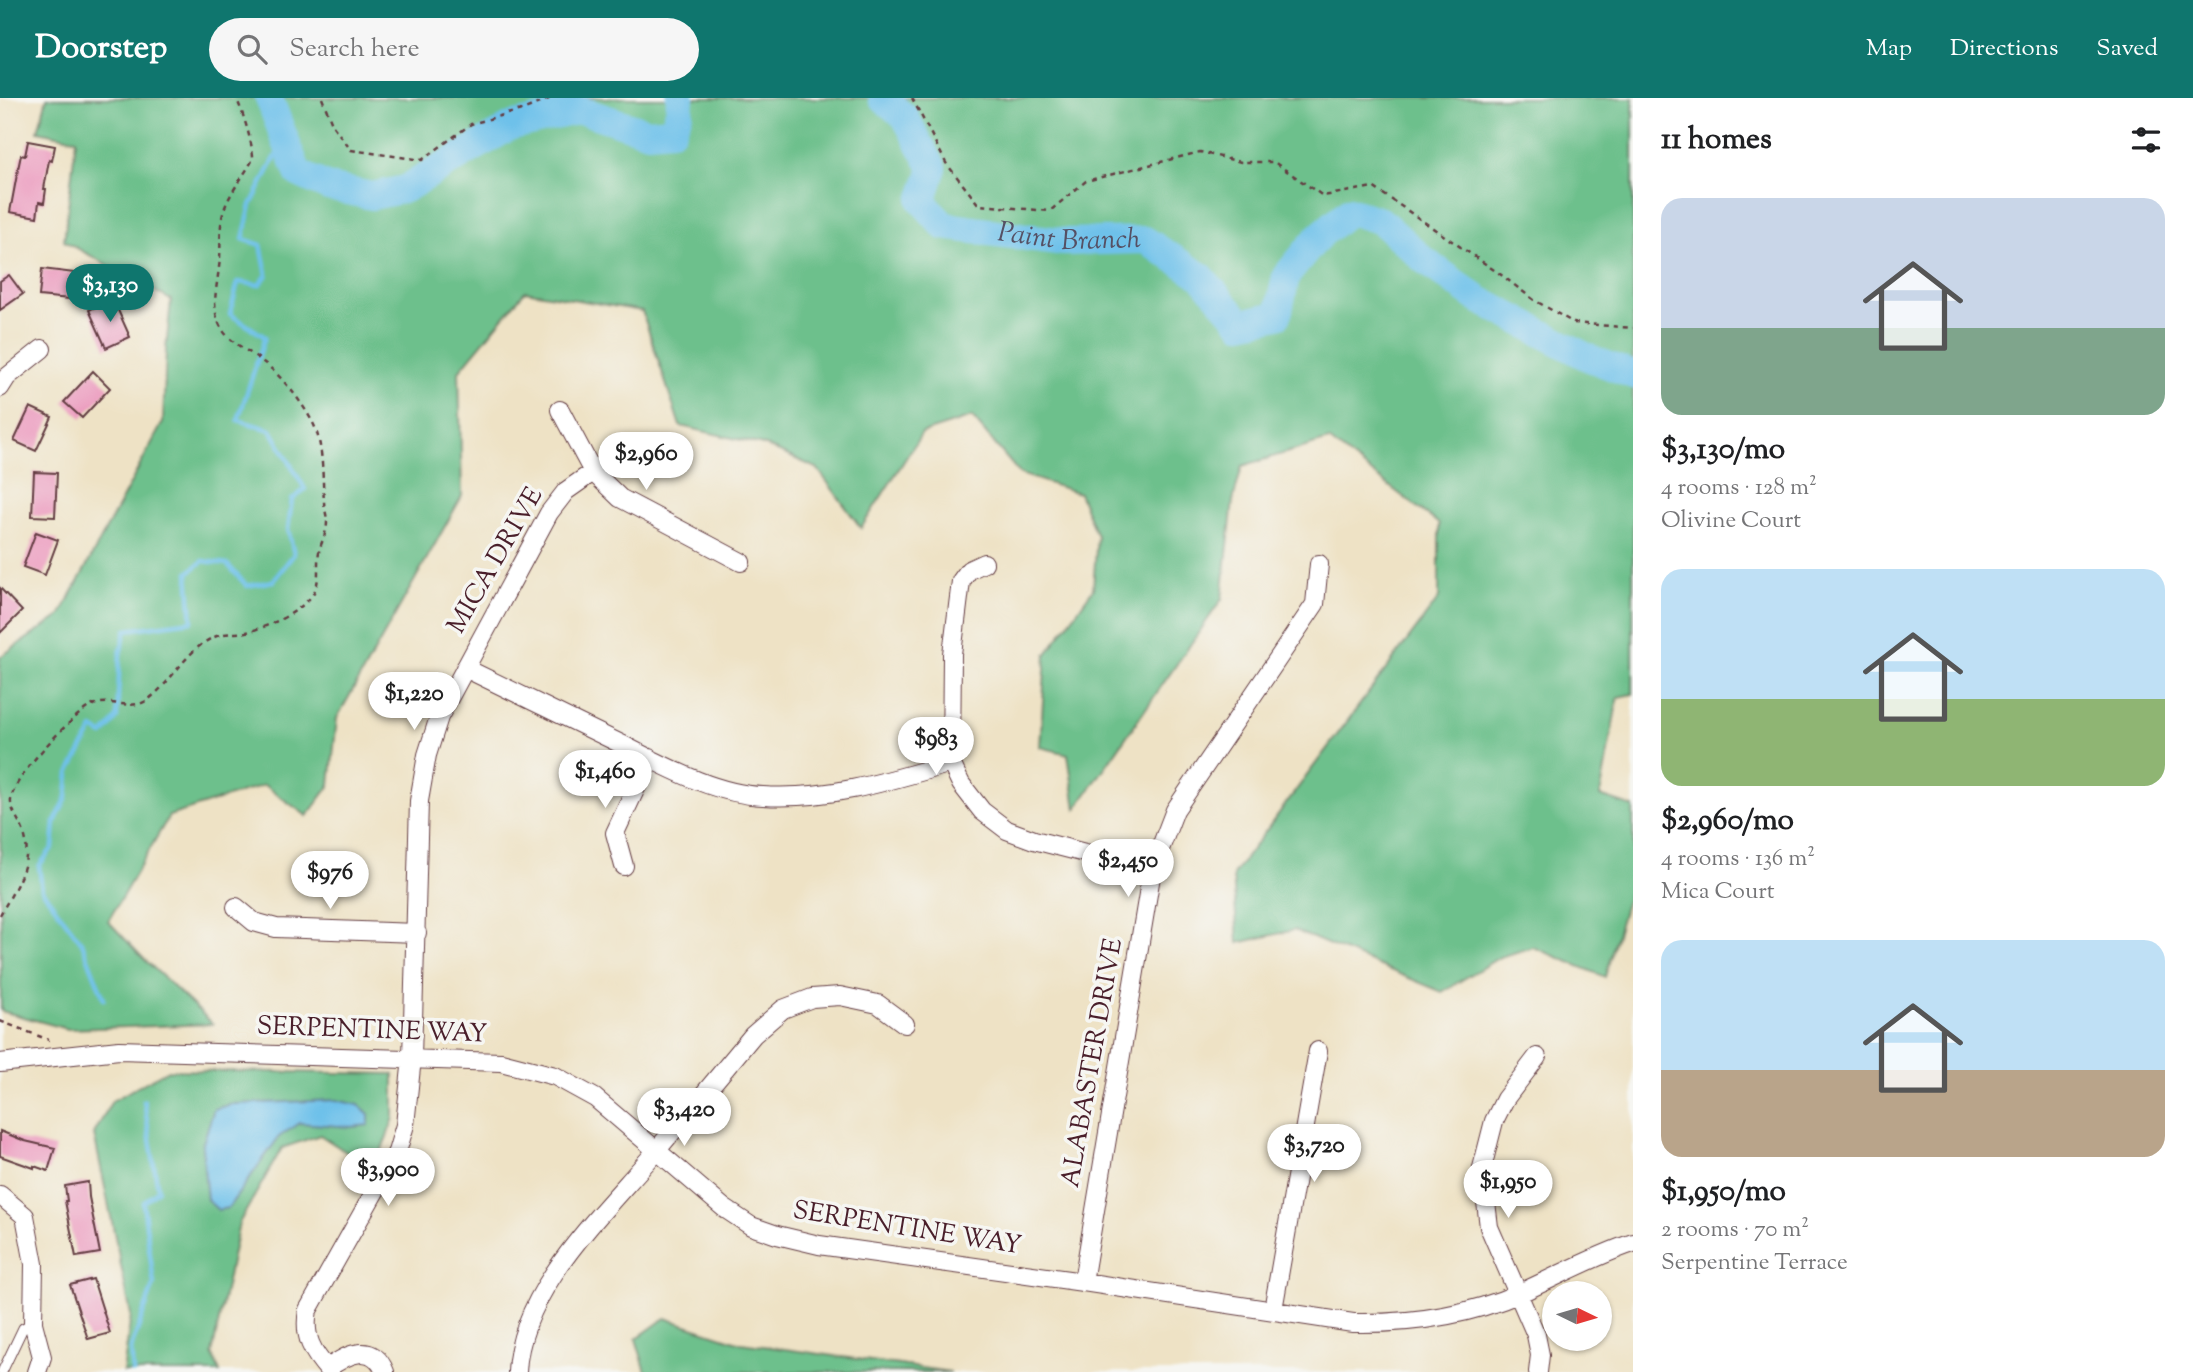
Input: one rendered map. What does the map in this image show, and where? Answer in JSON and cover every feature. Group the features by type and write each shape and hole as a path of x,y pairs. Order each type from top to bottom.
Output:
{"street":[{"path":"0,388 7,377 43,349"},
{"path":"560,410 593,472 620,498 741,562"},
{"name":"MICA DRIVE","path":"328,1370 315,1355 305,1326 309,1310 397,1152 405,1125 412,1058 419,801 427,755 439,717 549,513 566,491 593,472"},
{"path":"984,563 969,570 961,581 952,654 951,764 961,784 982,811 1007,830 1034,840 1152,870"},
{"name":"ALABASTER DRIVE","path":"1083,1282 1152,870 1175,810 1315,604 1319,564"},
{"path":"465,668 650,758 720,788 760,796 802,797 858,790 951,764"},
{"path":"624,866 615,833 650,758"},
{"path":"236,907 254,922 276,929 416,933"},
{"path":"517,1372 517,1359 537,1303 567,1256 753,1035 783,1009 812,998 840,996 878,1004 905,1024"},
{"name":"SERPENTINE WAY","path":"0,1063 119,1050 501,1062 555,1076 595,1098 724,1208 751,1226 777,1235 818,1245 1353,1323 1394,1324 1451,1315 1517,1294 1609,1251 1633,1243"},
{"path":"1273,1310 1318,1051"},
{"path":"1537,1057 1504,1099 1494,1121 1482,1168 1489,1227 1536,1335 1540,1355 1538,1372"},
{"path":"0,1195 25,1216 34,1264 33,1323 42,1356 37,1372"},
{"path":"328,1370 349,1354 360,1353 372,1355 382,1363 385,1372"}],"lane":[{"path":"2,1372 23,1328 33,1323"}],"path":[{"path":"0,915 23,870 28,853 22,825 11,802 13,792 60,730 92,705 145,702 176,669 207,642 222,634 235,635 252,631 289,614 308,602 317,586 318,554 326,533 327,521 314,424 292,393 265,363 222,330 216,314 215,295 224,210 253,159 254,150 248,137 243,111 236,98"},
{"path":"322,98 334,125 351,150 422,160 471,124 525,109 551,98"},
{"path":"912,98 946,163 979,205 1050,211 1086,181 1200,152 1241,162 1274,162 1323,196 1373,187 1534,299 1574,323 1633,328"},
{"path":"0,1021 55,1043"}],"green space":[{"path":"47,98 1633,98 1633,694 1618,697 1600,796 1633,807 1633,878 1605,977 1533,947 1500,957 1442,992 1294,930 1238,943 1233,875 1439,598 1439,524 1329,440 1242,466 1233,501 1222,599 1076,809 1068,754 1040,747 1046,655 1093,589 1097,536 1079,493 1020,474 972,417 922,433 861,528 817,468 763,445 680,426 642,311 525,291 459,371 462,496 337,718 330,785 307,816 264,785 169,816 108,921 213,1024 68,1029 1,1011 0,657 60,616 163,422 171,300 64,241 76,139 38,131"},
{"path":"168,1070 394,1074 394,1118 374,1170 320,1135 282,1148 239,1223 212,1354 220,1372 123,1372 131,1315 94,1134 112,1101"},
{"path":"665,1318 741,1343 950,1372 646,1372 636,1339"}],"water":[{"path":"336,1100 359,1105 369,1114 369,1125 351,1127 299,1123 279,1137 228,1208 218,1210 207,1200 202,1146 214,1109 232,1104"}],"building":[{"path":"28,141 55,146 52,161 49,160 44,203 39,202 37,217 10,212 21,155 25,156"},
{"path":"42,269 83,274 80,300 39,296"},
{"path":"9,275 23,294 0,310 0,281"},
{"path":"113,299 130,337 106,348 89,310"},
{"path":"93,371 110,388 82,418 64,402"},
{"path":"30,407 52,417 36,451 14,441"},
{"path":"34,472 57,473 55,517 32,516"},
{"path":"36,532 58,540 45,575 23,567"},
{"path":"0,588 22,611 0,633"},
{"path":"0,1131 25,1141 55,1148 48,1171 0,1156"},
{"path":"88,1182 100,1253 76,1257 65,1201 65,1186"},
{"path":"93,1279 110,1333 88,1339 70,1285"}],"waterway":[{"name":"Paint Branch","path":"269,98 298,173 328,187 372,196 405,189 511,126 580,110 648,132 672,130 679,113 680,98"},
{"name":"Paint Branch","path":"882,98 905,117 933,168 922,201 944,226 1065,242 1145,240 1201,276 1241,323 1278,315 1286,276 1318,237 1349,211 1381,221 1424,260 1478,299 1587,357 1633,375"},
{"path":"104,999 82,943 42,890 39,866 53,847 55,822 67,797 69,773 93,729 103,735 117,718 120,654 126,630 192,621 188,573 203,561 227,564 247,586 273,581 294,554 288,529 292,500 305,489 271,430 238,420 265,337 230,314 238,282 259,285 267,275 261,245 243,239 251,205 284,140"},
{"path":"133,1372 131,1348 154,1284 143,1203 158,1190 144,1101"}]}
